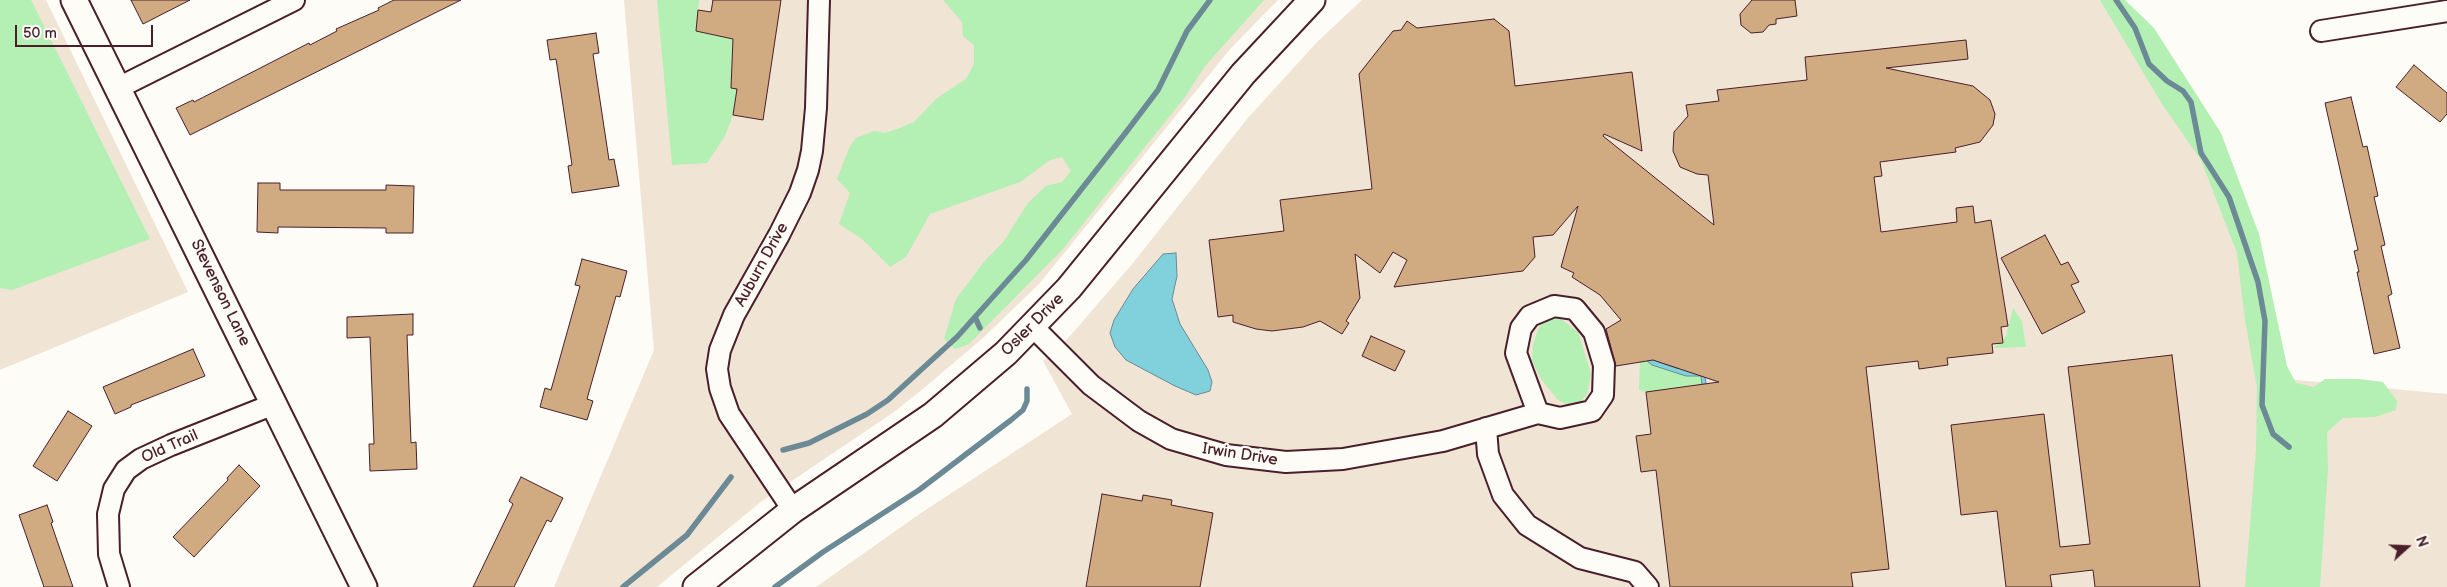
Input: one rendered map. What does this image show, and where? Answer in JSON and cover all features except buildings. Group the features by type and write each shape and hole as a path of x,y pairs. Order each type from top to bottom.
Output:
{"street":[{"name":"Stevenson Lane","path":"74,0 364,587"},
{"path":"118,88 294,0"},
{"name":"Auburn Drive","path":"793,510 729,414 720,388 717,370 720,350 734,315 779,235 800,193 808,170 812,151 816,108 819,0"},
{"name":"Osler Drive","path":"696,587 793,510 934,416 982,375 1033,327 1104,246 1242,74 1312,0"},
{"path":"2321,31 2447,10"},
{"path":"1554,306 1576,309 1594,332 1604,365 1604,395 1592,411 1560,418 1538,413 1516,353 1521,328 1530,316 1554,306"},
{"name":"Irwin Drive","path":"1033,327 1091,385 1139,421 1171,439 1216,453 1286,462 1339,460 1418,447 1474,434 1486,428 1538,413"},
{"name":"Old Trail","path":"119,587 109,554 108,514 114,489 126,470 141,459 171,445 274,404"},
{"path":"1486,428 1488,454 1504,494 1527,525 1554,544 1580,558 1635,572 1648,587"}],"shaded area":[{"path":"0,0 46,0 188,292 0,370"},
{"path":"624,0 1278,0 1231,48 1039,284 983,338 924,388 894,412 762,501 657,587 554,587 654,350"},
{"path":"1362,0 2107,0 2244,218 2265,377 2447,394 2447,587 816,587 921,513 1072,414 1043,361 1070,336 1133,263 1247,119 1317,42"}],"green space":[{"path":"0,0 31,0 150,239 12,290 0,288"},
{"path":"657,0 699,0 696,31 733,39 731,88 737,89 733,115 725,136 707,163 672,165"},
{"path":"943,0 1264,0 1205,66 1185,97 1062,250 969,344 955,349 944,339 956,299 983,263 1004,241 1028,203 1046,186 1062,182 1071,171 1062,157 1050,160 1020,182 930,214 906,257 890,267 862,239 839,224 850,193 837,179 850,146 856,138 874,131 885,133 914,122 937,98 966,79 974,64 974,45 963,36 962,22"},
{"path":"2100,0 2125,0 2154,28 2221,133 2259,234 2287,366 2296,383 2314,387 2325,379 2359,379 2383,382 2397,401 2396,410 2375,417 2343,418 2327,432 2328,468 2320,587 2245,587 2256,450 2257,387 2245,320 2237,253 2201,160 2162,104"},
{"path":"2013,308 2022,321 2026,347 1994,348 2006,336"},
{"path":"1558,317 1578,332 1591,374 1587,394 1579,404 1568,405 1558,400 1541,379 1532,361 1533,344 1541,322"},
{"path":"1646,360 1696,371 1697,368 1706,384 1646,392 1639,390 1640,361"}],"water":[{"path":"1176,253 1177,276 1172,299 1180,324 1208,370 1212,382 1210,391 1196,395 1126,360 1115,347 1110,333 1114,320 1133,289 1163,254"},
{"path":"1650,354 1656,361 1676,368 1696,371 1704,368 1706,384 1702,385 1701,376 1686,376 1652,365 1646,360"}],"waterway":[{"path":"783,450 809,443 867,414 888,400 957,337 1026,260 1158,90 1187,31 1210,0"},
{"path":"2116,0 2135,28 2149,64 2167,81 2183,91 2191,102 2201,153 2229,197 2258,282 2265,321 2262,405 2273,434 2289,447"},
{"path":"975,317 980,328"},
{"path":"775,587 823,552 919,490 1011,420 1023,410 1027,401 1027,389"},
{"path":"623,587 687,535 731,477"}]}
